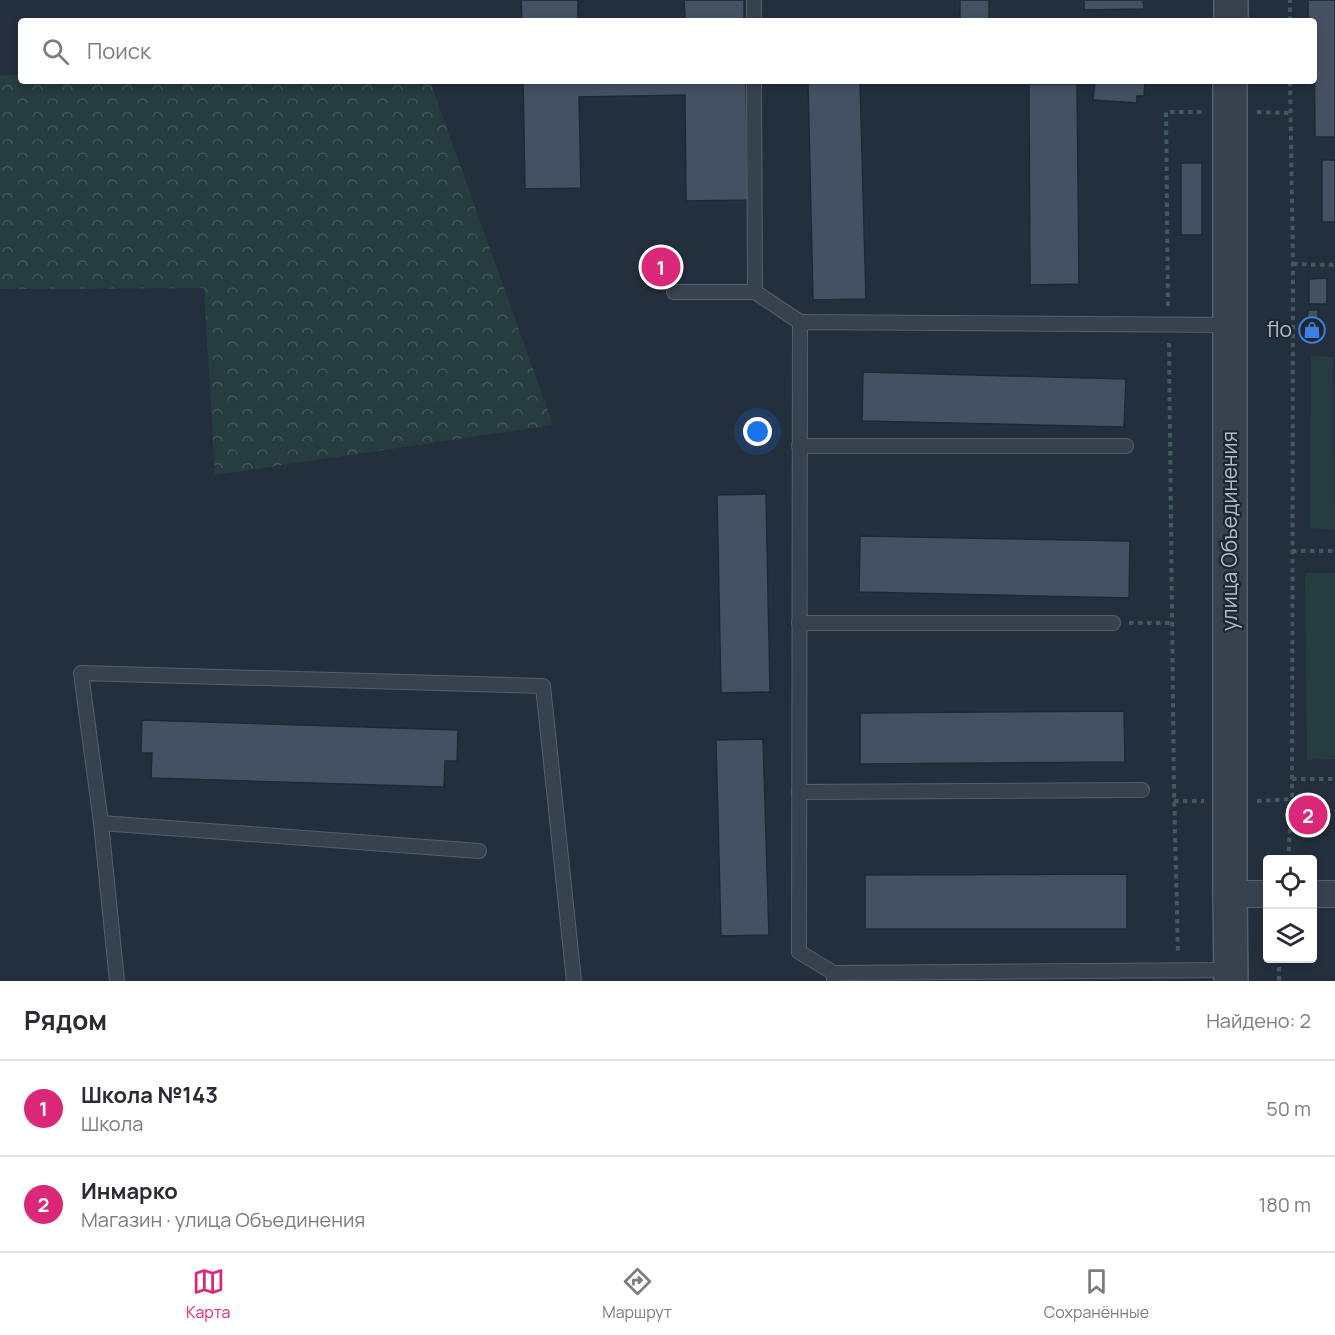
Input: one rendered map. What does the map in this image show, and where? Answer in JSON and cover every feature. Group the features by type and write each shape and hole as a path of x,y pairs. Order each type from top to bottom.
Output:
{"street":[{"path":"1231,0 1231,18"},
{"name":"улица Объединения","path":"1230,84 1231,976"},
{"path":"1230,894 1263,894"},
{"path":"1317,894 1335,894"}],"lane":[{"path":"754,0 754,18"},
{"path":"754,84 755,292"},
{"path":"674,292 755,292 800,322 1231,325"},
{"path":"800,322 799,952 834,977 1179,970 1231,976"},
{"path":"799,446 1126,446"},
{"path":"799,622 1113,622"},
{"path":"117,981 101,823 81,673 543,686 574,981"},
{"path":"799,792 1142,790"},
{"path":"101,823 479,851"}],"path":[{"path":"1290,0 1290,18"},
{"path":"1288,855 1292,779 1293,264 1290,84"},
{"path":"1166,112 1174,790 1179,970"},
{"path":"1293,264 1335,265"},
{"path":"1292,551 1335,551"},
{"path":"1113,622 1172,623"},
{"path":"1292,779 1335,779"},
{"path":"1279,963 1279,981"}],"green space":[{"path":"18,74 18,84 431,84 553,425 215,475 204,288 0,289 0,76"},
{"path":"1311,356 1333,357 1335,530 1310,528"},
{"path":"1305,573 1335,573 1335,759 1307,760"}],"building":[{"path":"521,0 578,0 578,18 522,18"},
{"path":"684,0 744,0 744,18 685,18"},
{"path":"960,0 989,0 989,18 960,18"},
{"path":"1084,0 1143,0 1144,9 1084,10"},
{"path":"1308,0 1335,0 1335,137 1315,137 1317,18 1308,18"},
{"path":"523,84 746,84 748,200 686,201 685,95 579,97 581,188 525,189"},
{"path":"808,84 860,84 866,299 813,300"},
{"path":"1029,84 1077,84 1079,284 1030,285"},
{"path":"1095,84 1145,84 1144,96 1137,96 1137,103 1093,100"},
{"path":"1322,160 1335,160 1335,222 1322,222"},
{"path":"1181,163 1202,163 1202,235 1181,235"},
{"path":"1327,278 1327,304 1309,304 1309,279"},
{"path":"1308,310 1318,310 1318,322 1307,322"},
{"name":"flo","path":"1317,325 1317,335 1307,335 1307,326"},
{"path":"863,372 1126,379 1124,427 862,421"},
{"path":"766,494 770,692 721,693 717,495"},
{"path":"860,536 1130,541 1129,598 859,592"},
{"path":"1124,711 1125,762 860,764 860,713"},
{"path":"142,720 458,730 457,761 445,761 444,787 151,778 152,753 141,753"},
{"path":"763,739 769,935 721,936 716,740"},
{"path":"1301,808 1315,808 1315,822 1301,822"},
{"path":"1127,874 1127,929 865,929 865,875"}],"place":[{"name":"Школа №143","path":"661,267"},
{"name":"flo","path":"1312,330"},
{"name":"Инмарко","path":"1308,815"}]}
